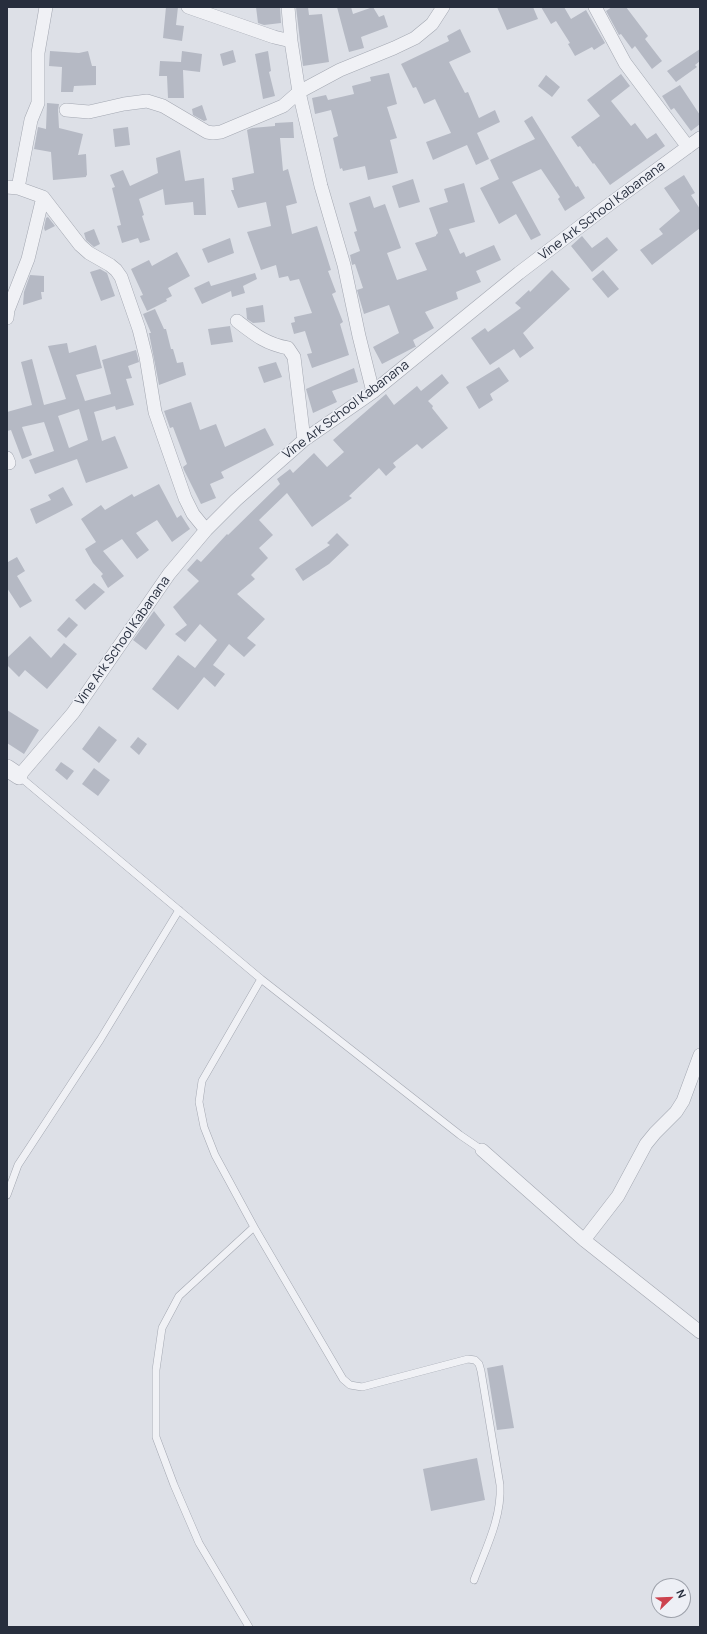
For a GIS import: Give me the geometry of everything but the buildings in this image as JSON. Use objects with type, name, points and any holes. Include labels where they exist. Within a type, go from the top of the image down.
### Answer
[{"type":"street","points":[[46,7],[38,53],[38,103],[31,120],[13,187],[43,197],[80,245],[116,270],[139,329],[146,357],[155,412],[185,498],[193,514],[206,530]]},
{"type":"street","points":[[188,7],[291,41]]},
{"type":"street","points":[[288,7],[291,41],[299,92],[321,186],[344,265],[373,392]]},
{"type":"street","points":[[66,110],[89,112],[124,104],[147,101],[163,106],[202,129],[213,133],[283,106],[299,92],[340,70],[415,38],[432,24],[443,7]]},
{"type":"street","points":[[595,7],[625,63],[688,147]]},
{"type":"street","name":"Vine Ark School Kabanana","points":[[13,772],[73,713],[168,574],[206,530],[236,500],[304,440],[373,392],[519,273],[700,138]]},
{"type":"street","points":[[7,318],[8,310],[28,259],[43,197]]},
{"type":"street","points":[[237,321],[260,339],[276,346],[288,348],[294,357],[304,440]]},
{"type":"street","points":[[584,1240],[618,1196],[646,1144],[676,1112],[683,1101],[700,1055]]},
{"type":"street","points":[[482,1150],[584,1240],[700,1332]]},
{"type":"lane","points":[[13,772],[262,979],[460,1135],[482,1150]]},
{"type":"lane","points":[[7,1196],[18,1166],[100,1040],[179,910]]},
{"type":"lane","points":[[262,979],[202,1081],[199,1102],[204,1127],[215,1155],[254,1227],[344,1379],[350,1385],[362,1387],[468,1360],[475,1360],[479,1364],[494,1447],[501,1499],[499,1512],[474,1580]]},
{"type":"lane","points":[[249,1627],[199,1543],[174,1485],[156,1437],[156,1370],[162,1328],[179,1296],[254,1227]]}]
